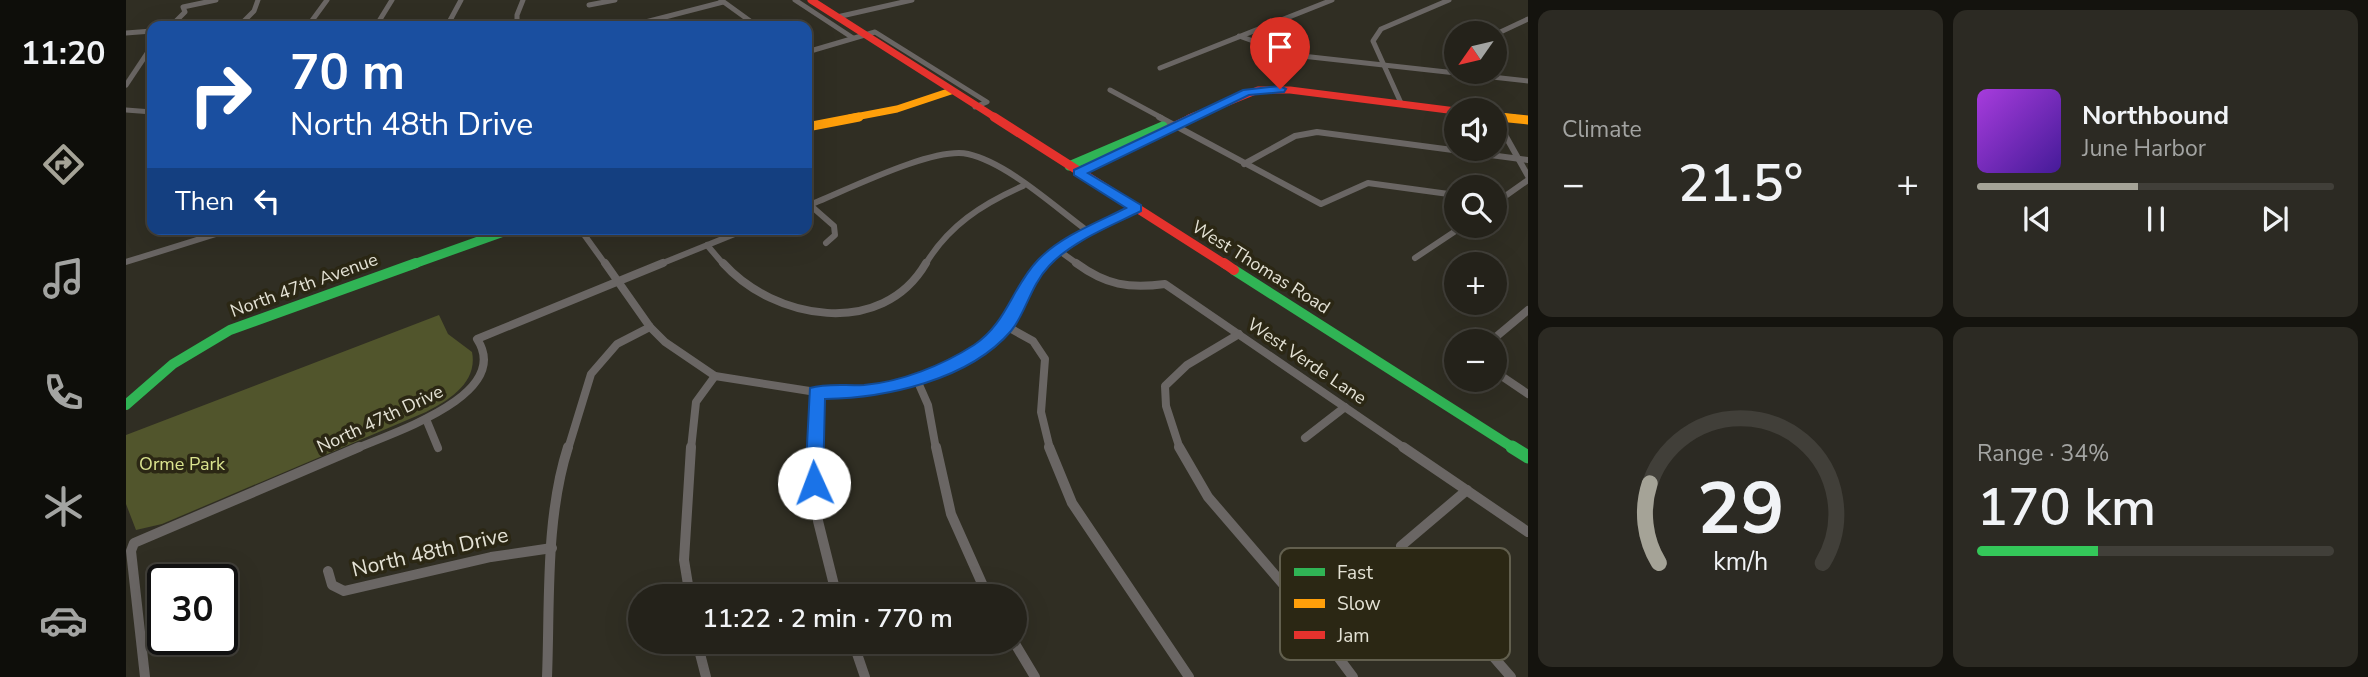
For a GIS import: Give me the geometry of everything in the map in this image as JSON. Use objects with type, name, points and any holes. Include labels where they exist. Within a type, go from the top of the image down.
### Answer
[{"type":"street","points":[[176,21],[185,12],[183,7],[216,0]]},
{"type":"street","points":[[244,21],[254,11],[258,0]]},
{"type":"street","points":[[312,21],[327,0]]},
{"type":"street","points":[[379,21],[392,0]]},
{"type":"street","points":[[450,21],[461,0]]},
{"type":"street","points":[[517,21],[519,3],[523,0]]},
{"type":"street","points":[[589,5],[615,0]]},
{"type":"street","name":"West Thomas Road","points":[[795,0],[951,91],[1528,457]]},
{"type":"street","name":"West Thomas Road","points":[[811,0],[859,36]]},
{"type":"street","points":[[837,17],[912,0]]},
{"type":"street","points":[[1160,68],[1332,0]]},
{"type":"street","points":[[1401,103],[1373,41],[1376,33],[1449,0]]},
{"type":"street","points":[[648,21],[722,1],[750,21]]},
{"type":"street","points":[[1507,29],[1528,19]]},
{"type":"street","points":[[1280,20],[1292,25]]},
{"type":"street","points":[[126,33],[147,31]]},
{"type":"street","name":"West Thomas Road","points":[[859,36],[875,33],[987,103],[975,107]]},
{"type":"street","points":[[812,50],[859,36]]},
{"type":"street","points":[[1239,36],[1284,54],[1444,72]]},
{"type":"street","points":[[126,85],[147,52]]},
{"type":"street","points":[[126,69],[135,68]]},
{"type":"street","points":[[1507,79],[1528,81]]},
{"type":"street","points":[[1074,169],[1147,141],[1173,125],[1247,92],[1268,86],[1444,109]]},
{"type":"street","points":[[1110,90],[1321,204],[1368,183],[1444,193]]},
{"type":"street","points":[[812,126],[897,109],[951,91]]},
{"type":"street","points":[[126,110],[147,112]]},
{"type":"street","points":[[126,116],[134,111]]},
{"type":"street","points":[[1507,117],[1528,120]]},
{"type":"street","points":[[1244,164],[1295,136],[1317,132],[1524,160]]},
{"type":"street","points":[[1507,134],[1524,160],[1528,178],[1507,194]]},
{"type":"street","points":[[812,203],[932,156],[952,152],[971,154],[989,162],[1089,232]]},
{"type":"street","points":[[706,245],[755,293],[785,308],[814,314],[854,311],[900,293],[921,272],[940,242],[967,218],[992,201],[1023,186]]},
{"type":"street","points":[[812,208],[834,226],[835,235],[826,243]]},
{"type":"street","points":[[584,235],[650,327],[665,342],[715,376],[816,393],[866,391],[917,380],[962,360],[1006,326],[1027,283],[1058,250],[1136,208]]},
{"type":"street","points":[[126,262],[213,235]]},
{"type":"street","name":"North 47th Avenue","points":[[126,405],[186,354],[242,325],[495,235]]},
{"type":"street","name":"North 47th Drive","points":[[145,677],[131,551],[134,543],[443,411],[472,390],[484,363],[484,351],[477,339],[732,235]]},
{"type":"street","points":[[1415,258],[1445,238]]},
{"type":"street","name":"West Verde Lane","points":[[1058,250],[1098,279],[1118,288],[1137,289],[1165,284],[1528,532]]},
{"type":"street","points":[[1507,329],[1526,315]]},
{"type":"street","points":[[1006,326],[1033,341],[1045,359],[1041,412],[1048,443],[1072,503],[1189,677]]},
{"type":"street","points":[[547,677],[552,548],[563,463],[591,374],[617,344],[650,327]]},
{"type":"street","points":[[1238,334],[1175,373],[1166,386],[1164,402],[1188,469],[1218,511],[1280,581]]},
{"type":"street","points":[[688,584],[684,560],[688,463],[696,402],[715,376]]},
{"type":"street","points":[[917,380],[930,402],[942,485],[982,584]]},
{"type":"street","points":[[1507,380],[1528,394]]},
{"type":"street","points":[[816,393],[813,440],[815,504],[832,584]]},
{"type":"street","points":[[1305,438],[1345,407]]},
{"type":"street","points":[[426,419],[438,449]]},
{"type":"street","points":[[1402,548],[1401,546],[1466,490]]},
{"type":"street","name":"North 48th Drive","points":[[328,571],[332,585],[344,591],[491,556],[552,548]]},
{"type":"street","points":[[700,654],[706,677]]},
{"type":"street","points":[[857,654],[865,677]]},
{"type":"street","points":[[1021,654],[1035,677]]},
{"type":"street","points":[[1341,660],[1353,677]]},
{"type":"street","points":[[1496,660],[1511,677]]},
{"type":"green space","name":"Orme Park","points":[[439,315],[448,334],[472,352],[471,372],[453,396],[426,412],[162,524],[136,530],[126,504],[126,435]]},
{"type":"traffic: fast","points":[[1069,166],[1163,126]]},
{"type":"traffic: fast","points":[[126,405],[173,364],[230,330],[495,235]]},
{"type":"traffic: fast","points":[[1234,270],[1528,457]]},
{"type":"traffic: slow","points":[[812,126],[897,109],[951,91]]},
{"type":"traffic: slow","points":[[1507,118],[1528,120]]},
{"type":"traffic: jam","points":[[811,0],[1234,270]]},
{"type":"traffic: jam","points":[[1079,172],[1147,141],[1173,125],[1258,90],[1290,90],[1444,109]]},
{"type":"route","points":[[814,483],[816,393],[866,391],[917,380],[951,366],[980,349],[1006,326],[1023,289],[1045,261],[1058,250],[1136,208],[1079,172],[1247,92],[1280,89]]}]
